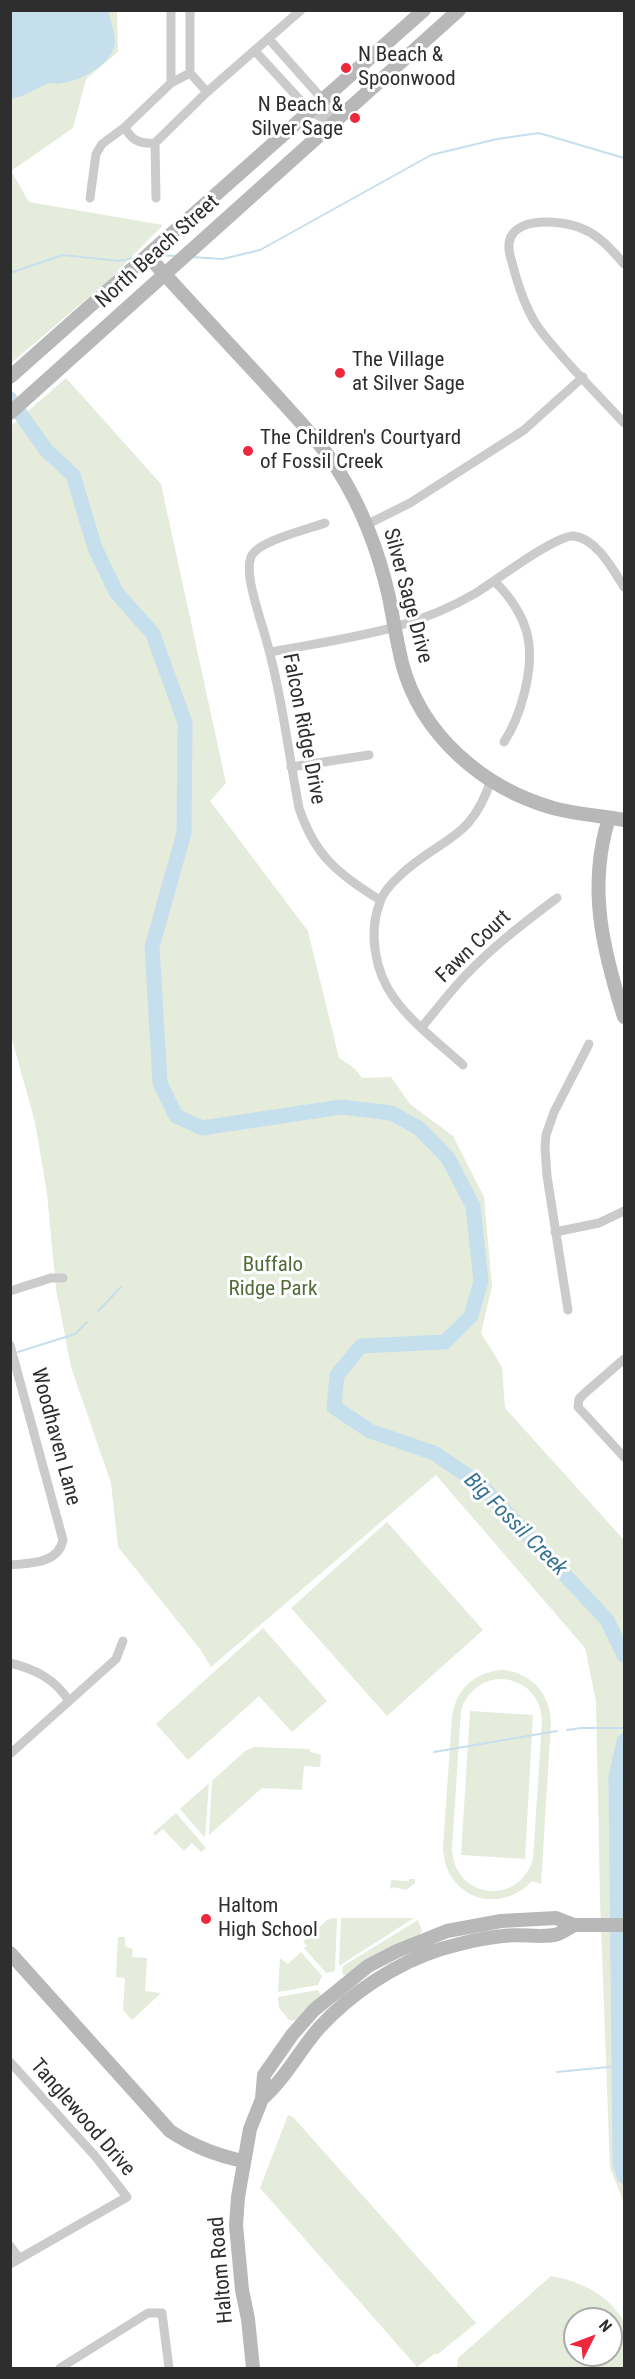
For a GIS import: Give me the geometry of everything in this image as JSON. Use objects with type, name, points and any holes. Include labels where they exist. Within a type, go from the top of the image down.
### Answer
[{"type":"main road","name":"North Beach Street","points":[[10,377],[424,10]]},
{"type":"main road","name":"North Beach Street","points":[[10,412],[459,10]]},
{"type":"main road","name":"Silver Sage Drive","points":[[148,256],[302,424],[338,470],[366,525],[388,595],[394,629],[414,699],[437,733],[462,760],[491,780],[527,799],[553,808],[624,820]]},
{"type":"main road","points":[[609,818],[601,850],[598,914],[624,1017]]},
{"type":"main road","name":"Haltom Road","points":[[253,2368],[236,2225],[243,2161],[250,2129],[262,2099],[264,2075],[292,2036],[314,2010],[368,1966],[435,1935],[471,1925],[556,1918],[574,1925],[624,1925]]},
{"type":"main road","name":"Haltom Road","points":[[262,2099],[278,2085],[288,2067],[319,2029],[356,1994],[405,1965],[444,1948],[471,1940],[505,1935],[557,1934],[574,1925]]},
{"type":"main road","points":[[435,1935],[444,1948]]},
{"type":"main road","points":[[10,1953],[170,2131],[194,2146],[216,2155],[243,2161]]},
{"type":"main road","points":[[292,2036],[305,2047]]},
{"type":"street","points":[[171,10],[171,83]]},
{"type":"street","points":[[190,10],[190,73],[207,92]]},
{"type":"street","points":[[124,127],[129,137],[144,143],[156,143],[207,92],[301,10]]},
{"type":"street","points":[[269,39],[324,101],[333,123]]},
{"type":"street","points":[[255,51],[311,112],[333,123]]},
{"type":"street","points":[[90,198],[96,154],[102,144],[124,127],[171,83],[190,73]]},
{"type":"street","points":[[156,143],[156,198]]},
{"type":"street","points":[[624,264],[604,243],[581,228],[554,223],[519,226],[512,232],[509,243],[510,255],[530,311],[538,326],[624,423]]},
{"type":"street","points":[[366,525],[410,503],[524,430],[583,377]]},
{"type":"street","name":"Falcon Ridge Drive","points":[[325,523],[267,543],[250,557],[249,570],[254,598],[271,652],[299,808],[315,845],[331,866],[348,880],[380,900]]},
{"type":"street","points":[[271,652],[394,629],[441,613],[495,582],[546,547],[569,536],[576,536],[597,550],[624,587]]},
{"type":"street","points":[[495,582],[511,601],[524,625],[529,652],[526,686],[512,730],[504,742]]},
{"type":"street","points":[[291,767],[369,755]]},
{"type":"street","points":[[463,1065],[395,1000],[381,974],[374,942],[375,920],[380,900],[405,871],[465,828],[484,803],[491,780]]},
{"type":"street","name":"Fawn Court","points":[[422,1027],[464,977],[489,952],[510,933],[557,898]]},
{"type":"street","points":[[568,1310],[547,1176],[546,1135],[554,1112],[590,1044]]},
{"type":"street","points":[[555,1232],[599,1223],[624,1211]]},
{"type":"street","points":[[10,1291],[51,1278],[63,1278]]},
{"type":"street","name":"Woodhaven Lane","points":[[10,1344],[63,1540],[62,1546],[49,1558],[10,1565]]},
{"type":"street","points":[[624,1359],[579,1399],[578,1407],[624,1457]]},
{"type":"street","points":[[10,1754],[116,1659],[123,1641]]},
{"type":"street","points":[[10,1663],[29,1668],[50,1679],[69,1701]]},
{"type":"street","name":"Tanglewood Drive","points":[[10,2062],[95,2156],[127,2197],[20,2258]]},
{"type":"street","points":[[10,2246],[20,2258],[10,2264]]},
{"type":"street","points":[[60,2368],[148,2313],[162,2313],[170,2368]]},
{"type":"green space","points":[[11,11],[117,11],[118,52],[86,79],[73,128],[11,171]]},
{"type":"green space","points":[[11,171],[29,202],[163,225],[109,280],[11,363]]},
{"type":"green space","name":"Buffalo Ridge Park","points":[[66,378],[161,484],[226,783],[210,801],[308,931],[339,1058],[354,1068],[362,1078],[391,1077],[410,1104],[453,1136],[484,1197],[492,1286],[481,1333],[502,1367],[505,1408],[624,1540],[624,2203],[610,2168],[600,1899],[596,1701],[585,1648],[436,1475],[211,1667],[200,1649],[118,1547],[111,1483],[71,1367],[56,1289],[47,1193],[35,1122],[11,1036],[10,427]]},
{"type":"green space","points":[[387,1522],[483,1630],[387,1716],[291,1608]]},
{"type":"green space","points":[[263,1628],[327,1701],[292,1732],[259,1696],[188,1760],[156,1724]]},
{"type":"green space","points":[[494,1671],[514,1672],[538,1687],[547,1703],[551,1723],[541,1884],[532,1881],[518,1892],[504,1898],[489,1899],[475,1896],[463,1889],[453,1878],[446,1864],[443,1847],[454,1707],[469,1683]],"holes":[[[506,1679],[523,1685],[529,1690],[539,1704],[541,1713],[533,1859],[525,1875],[514,1885],[501,1890],[487,1891],[463,1878],[455,1865],[452,1848],[461,1711],[466,1699],[474,1689],[484,1683]]]},
{"type":"green space","points":[[470,1711],[533,1715],[525,1859],[461,1855]]},
{"type":"green space","points":[[255,1747],[310,1749],[310,1752],[321,1755],[320,1767],[304,1766],[302,1790],[262,1788],[209,1835],[212,1781],[245,1751]]},
{"type":"green space","points":[[209,1783],[205,1838],[180,1809]]},
{"type":"green space","points":[[176,1813],[206,1848],[201,1852],[192,1843],[184,1851],[163,1829],[155,1836],[153,1833]]},
{"type":"green space","points":[[409,1879],[415,1879],[415,1883],[406,1890],[394,1887],[390,1889],[391,1880],[409,1881]]},
{"type":"green space","points":[[332,1918],[337,1918],[335,1971],[326,1973],[304,1948],[307,1946],[303,1942]]},
{"type":"green space","points":[[341,1918],[414,1918],[339,1966]]},
{"type":"green space","points":[[418,1920],[422,1931],[418,1936],[347,1977],[342,1973],[343,1966]]},
{"type":"green space","points":[[118,1937],[125,1937],[125,1946],[133,1949],[132,1957],[147,1958],[145,1991],[161,1993],[132,2020],[123,2010],[125,1978],[116,1977]]},
{"type":"green space","points":[[301,1952],[322,1976],[318,1985],[278,1992],[280,1958],[288,1964]]},
{"type":"green space","points":[[318,1990],[322,1997],[297,2021],[289,2020],[279,2008],[278,1997]]},
{"type":"green space","points":[[288,2115],[293,2117],[476,2323],[438,2354],[434,2354],[417,2367],[260,2188]]},
{"type":"green space","points":[[551,2276],[583,2286],[614,2307],[563,2307],[563,2367],[623,2367],[623,2320],[624,2322],[624,2368],[457,2368],[458,2358]]},
{"type":"water","points":[[11,10],[108,11],[115,40],[112,52],[99,67],[79,79],[58,84],[49,83],[11,99]]},
{"type":"waterway","points":[[191,257],[223,259],[260,250],[431,155],[497,139],[539,133],[624,158]]},
{"type":"waterway","points":[[10,273],[63,255],[119,261],[138,257]]},
{"type":"waterway","points":[[155,255],[176,256]]},
{"type":"waterway","name":"Big Fossil Creek","points":[[10,399],[46,450],[73,475],[95,548],[116,592],[153,634],[185,723],[184,833],[152,947],[160,1083],[176,1116],[202,1128],[341,1107],[391,1113],[419,1128],[448,1158],[473,1206],[481,1281],[471,1316],[445,1342],[361,1346],[337,1375],[334,1407],[370,1431],[434,1453],[480,1484],[607,1620],[624,1655]]},
{"type":"waterway","points":[[98,1311],[121,1287]]},
{"type":"waterway","points":[[18,1352],[75,1334],[87,1322]]},
{"type":"waterway","points":[[567,1730],[624,1728]]},
{"type":"waterway","points":[[434,1752],[557,1731]]},
{"type":"waterway","name":"Big Fossil Creek","points":[[624,1741],[616,1777],[620,2163],[624,2176]]},
{"type":"waterway","name":"Big Fossil Creek","points":[[617,1858],[624,1858]]},
{"type":"waterway","points":[[557,2072],[619,2066]]},
{"type":"place","name":"N Beach & Spoonwood","points":[[346,68]]},
{"type":"place","name":"N Beach & Silver Sage","points":[[355,118]]},
{"type":"place","name":"The Village at Silver Sage","points":[[340,373]]},
{"type":"place","name":"The Children's Courtyard of Fossil Creek","points":[[248,451]]},
{"type":"place","name":"Haltom High School","points":[[206,1919]]}]
